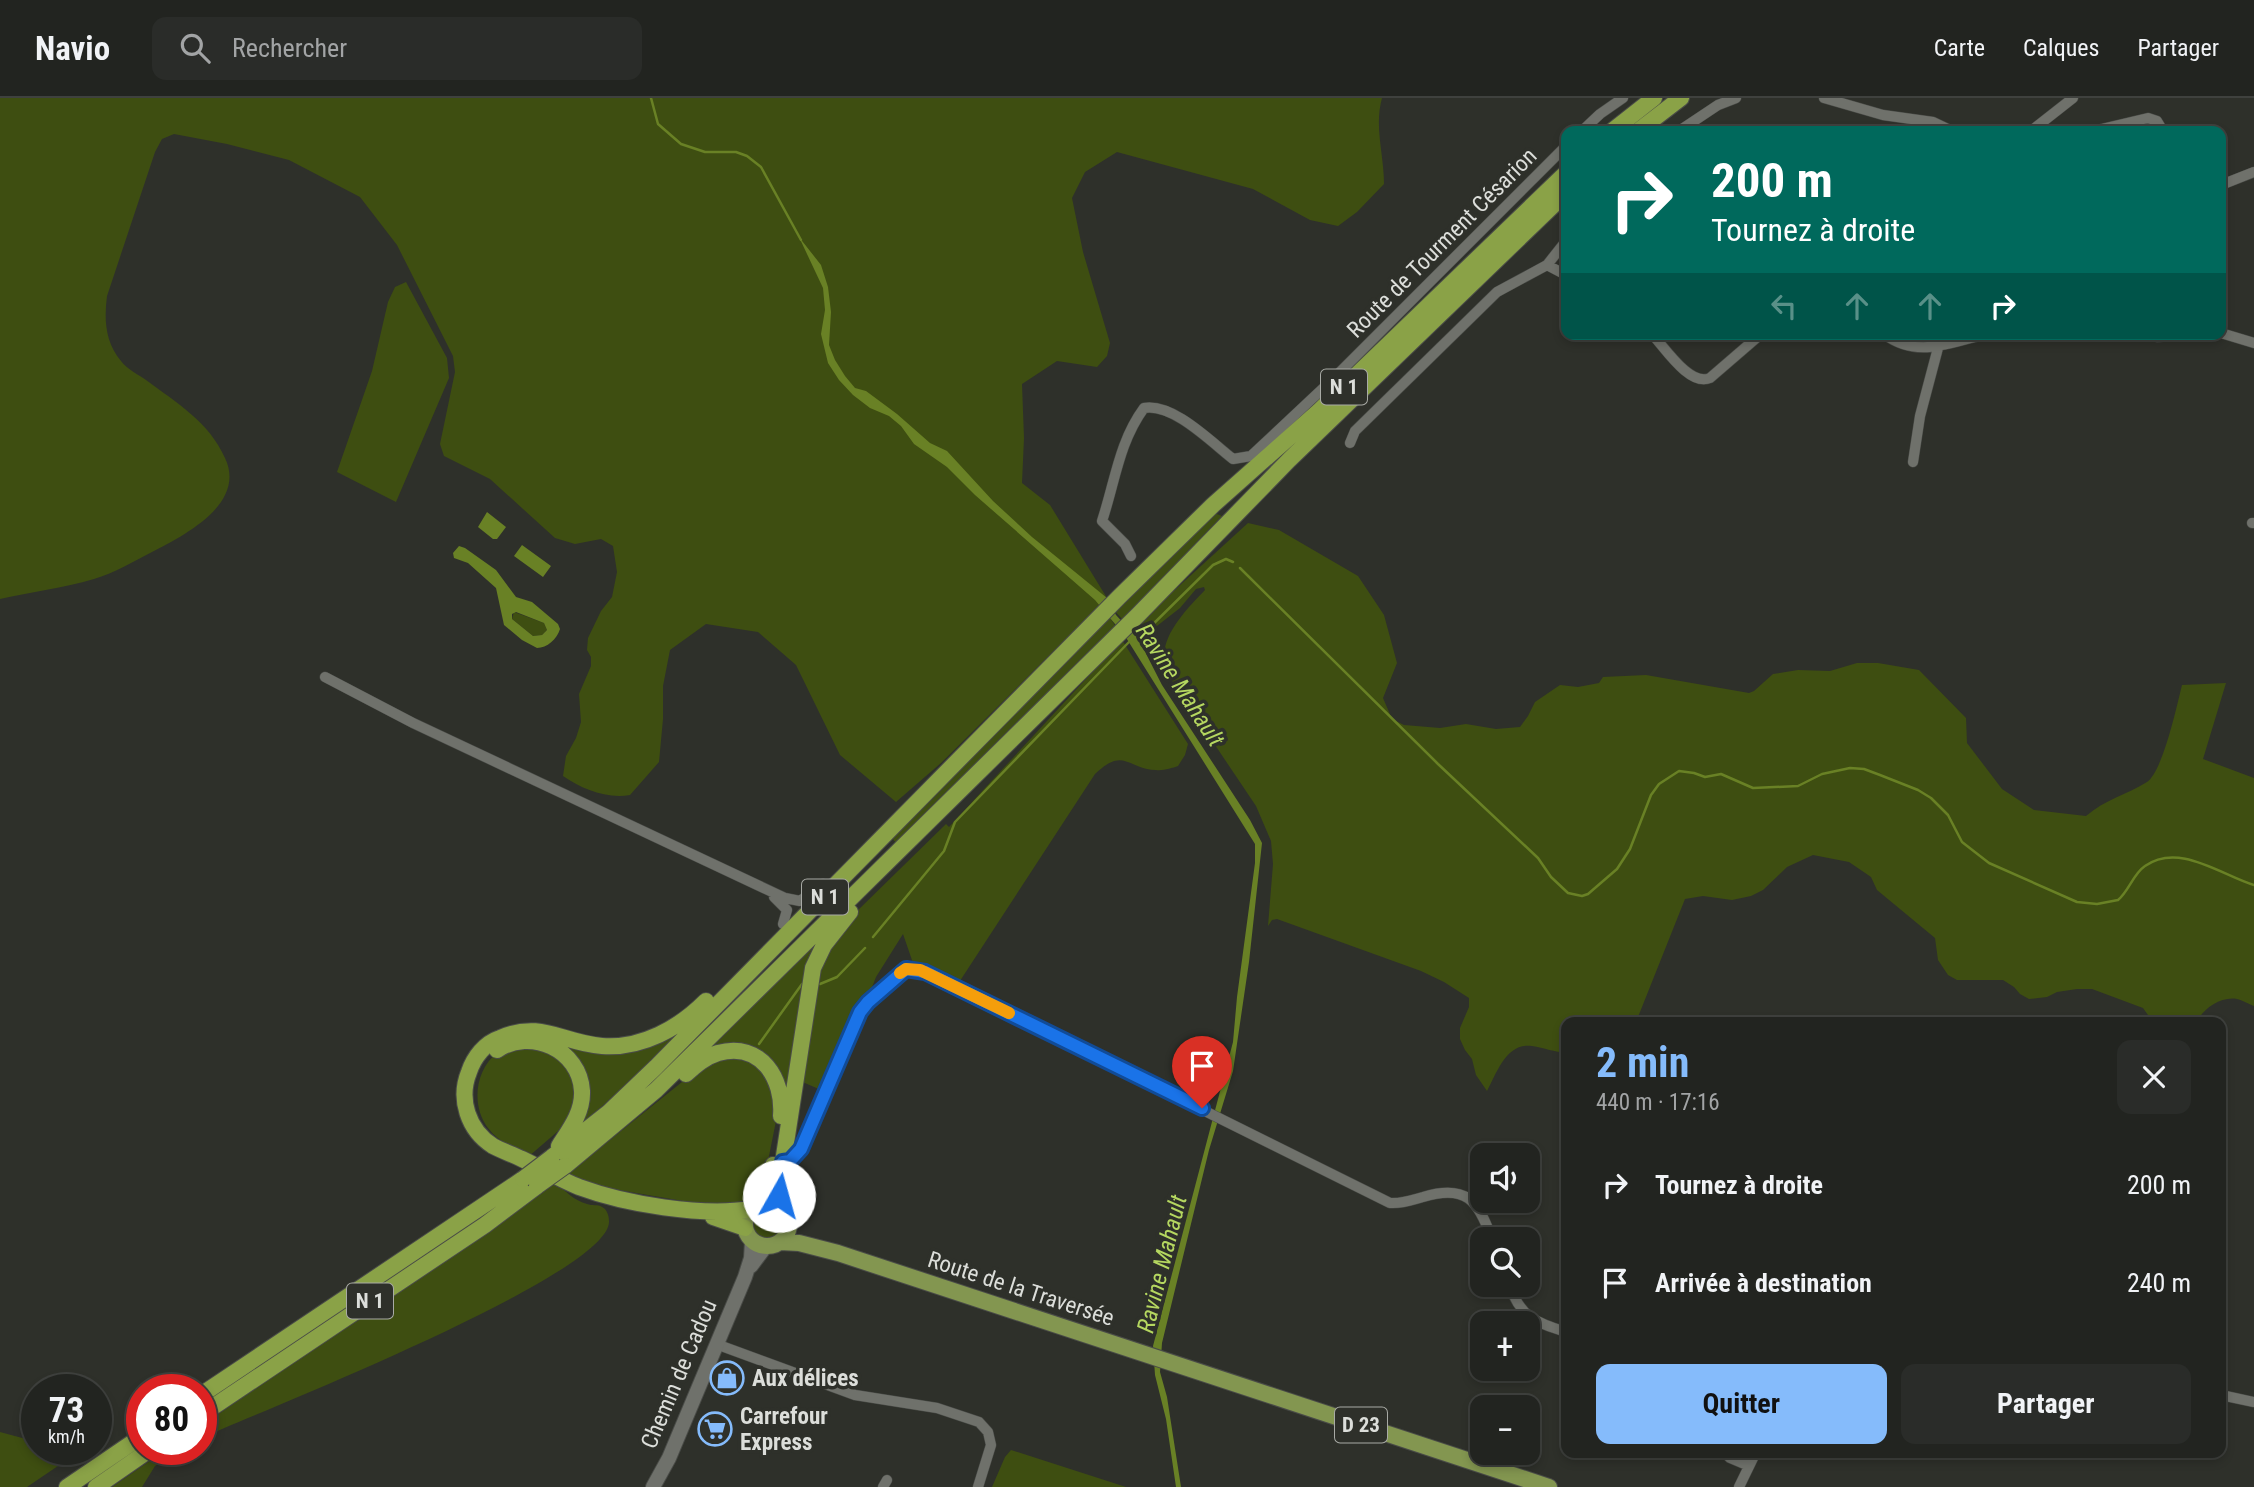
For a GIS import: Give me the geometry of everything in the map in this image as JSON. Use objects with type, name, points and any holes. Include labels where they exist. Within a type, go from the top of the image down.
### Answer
[{"type":"highway","points":[[1618,126],[1654,98]]},
{"type":"highway","points":[[1645,126],[1681,98]]},
{"type":"highway","name":"N 1","points":[[559,1161],[656,1067],[1119,597],[1213,505],[1319,411],[1561,178]]},
{"type":"highway","name":"N 1","points":[[217,1385],[530,1183],[624,1118],[896,855],[1138,615],[1289,460],[1561,199]]},
{"type":"highway","points":[[624,1118],[710,1056],[735,1051],[761,1060],[778,1082],[782,1101],[777,1145],[764,1196],[754,1207],[729,1212],[697,1212],[603,1195],[570,1183],[499,1149],[479,1135],[466,1109],[466,1080],[483,1049],[494,1040],[517,1030],[536,1030],[602,1046],[621,1046],[652,1038],[693,1014],[823,884],[971,748]]},
{"type":"highway","points":[[779,1206],[779,1188],[816,961],[829,938],[896,855]]},
{"type":"highway","points":[[519,1157],[491,1135],[482,1124],[477,1111],[475,1089],[479,1074],[493,1054],[522,1041],[544,1043],[556,1048],[568,1059],[580,1080],[582,1092],[579,1110],[559,1161]]},
{"type":"highway","name":"N 1","points":[[217,1404],[485,1225],[530,1183]]},
{"type":"highway","points":[[697,1212],[761,1239]]},
{"type":"highway","points":[[67,1487],[126,1447]]},
{"type":"highway","points":[[96,1487],[128,1465]]},
{"type":"main road","points":[[768,1202],[779,1206],[786,1214],[788,1222],[786,1235],[761,1239],[746,1218],[754,1207],[768,1202]]},
{"type":"main road","name":"Route de la Traversée","points":[[788,1222],[838,1253]]},
{"type":"main road","name":"Route de la Traversée","points":[[761,1239],[799,1243],[838,1253],[1549,1487]]},
{"type":"main road","name":"Chemin de Cadou","points":[[653,1487],[672,1451],[761,1239]]},
{"type":"street","points":[[1587,126],[1623,98]]},
{"type":"street","points":[[1686,126],[1718,105],[1736,98]]},
{"type":"street","points":[[1824,98],[1883,115],[1933,122],[1941,126]]},
{"type":"street","points":[[2037,126],[2073,98]]},
{"type":"street","points":[[2114,126],[2148,118],[2157,121],[2160,126]]},
{"type":"street","name":"Route de Tourment Césarion","points":[[1131,556],[1125,544],[1102,521],[1119,454],[1143,408],[1154,406],[1173,414],[1233,459],[1251,456],[1332,380],[1561,151]]},
{"type":"street","points":[[2226,183],[2254,172]]},
{"type":"street","points":[[1350,443],[1355,431],[1497,292],[1547,265],[1561,248]]},
{"type":"street","points":[[1547,265],[1561,272]]},
{"type":"street","points":[[2226,335],[2254,343]]},
{"type":"street","points":[[1657,340],[1690,377],[1700,380],[1710,378],[1754,340]]},
{"type":"street","points":[[1895,340],[1922,349],[1938,348],[1967,340]]},
{"type":"street","points":[[1913,462],[1920,416],[1938,348]]},
{"type":"street","points":[[325,677],[413,723],[757,885],[797,901],[804,899],[823,884]]},
{"type":"street","points":[[757,885],[785,907],[787,914],[783,924]]},
{"type":"street","points":[[783,1162],[790,1161],[801,1149],[863,1006],[901,972],[910,969],[925,972],[1390,1203],[1402,1203],[1438,1192],[1463,1194],[1480,1210],[1487,1227]]},
{"type":"street","points":[[1514,1297],[1526,1314],[1540,1323],[1561,1330]]},
{"type":"street","points":[[716,1343],[846,1392],[937,1408],[979,1422],[988,1432],[990,1445],[978,1487]]},
{"type":"street","points":[[2226,1396],[2254,1402]]},
{"type":"street","points":[[1730,1458],[1748,1466]]},
{"type":"street","points":[[1739,1487],[1753,1458]]},
{"type":"shaded area","points":[[0,98],[1382,98],[1379,130],[1384,184],[1357,212],[1338,226],[1310,220],[1253,189],[1117,152],[1085,172],[1072,198],[1083,252],[1110,343],[1107,356],[1097,367],[1057,361],[1022,384],[1022,483],[1050,505],[1107,598],[941,763],[896,802],[840,755],[796,665],[758,632],[706,624],[670,650],[663,686],[659,762],[630,795],[612,796],[586,789],[563,776],[566,756],[581,722],[579,694],[591,666],[591,657],[587,650],[588,638],[601,611],[612,597],[617,572],[613,546],[601,539],[575,544],[555,538],[490,479],[444,456],[440,444],[455,372],[453,356],[397,245],[360,197],[289,160],[174,134],[162,139],[155,152],[107,296],[107,330],[121,361],[191,414],[218,445],[229,475],[227,490],[220,504],[180,537],[109,574],[71,585],[0,599]]},
{"type":"shaded area","points":[[799,237],[821,265],[828,287],[831,312],[829,345],[845,376],[855,388],[866,391],[930,443],[947,451],[993,501],[1032,537],[1107,598],[1116,615],[1139,640],[1162,685],[1250,820],[1262,843],[1249,962],[1233,1071],[1209,1150],[1162,1343],[1160,1372],[1167,1397],[1181,1487],[1176,1487],[1166,1419],[1155,1375],[1153,1346],[1233,1042],[1255,844],[1125,636],[1095,600],[975,495],[947,467],[914,444],[901,426],[889,416],[870,408],[839,380],[828,363],[821,334],[825,310],[823,288]]},
{"type":"shaded area","points":[[406,282],[447,358],[449,378],[396,502],[337,472],[372,371],[388,302],[395,287]]},
{"type":"shaded area","points":[[487,512],[506,527],[497,539],[493,539],[478,527]]},
{"type":"shaded area","points":[[1214,513],[1222,516],[1123,620],[1113,609]]},
{"type":"shaded area","points":[[1248,523],[1279,530],[1358,576],[1384,615],[1397,663],[1383,698],[1392,719],[1404,725],[1440,728],[1466,724],[1496,729],[1520,727],[1535,702],[1560,685],[1578,687],[1599,683],[1603,677],[1646,675],[1749,693],[1773,674],[1798,670],[1830,671],[1857,663],[1878,663],[1919,670],[1966,718],[1967,743],[2002,789],[2034,810],[2086,816],[2101,805],[2147,782],[2153,775],[2169,737],[2182,685],[2226,683],[2203,759],[2254,778],[2254,1006],[2237,999],[2225,999],[2208,1008],[2200,1017],[2149,1017],[2143,1008],[2092,989],[2057,992],[2047,997],[2029,999],[2003,980],[1957,980],[1948,975],[1938,960],[1935,938],[1877,890],[1871,877],[1849,862],[1813,855],[1787,867],[1763,890],[1751,896],[1732,900],[1703,896],[1685,899],[1638,1017],[1561,1017],[1561,1052],[1532,1046],[1516,1049],[1509,1053],[1499,1067],[1487,1091],[1476,1075],[1472,1059],[1460,1039],[1460,1028],[1469,1007],[1469,998],[1421,971],[1277,919],[1272,920],[1268,926],[1273,864],[1271,841],[1256,806],[1166,668],[1165,646],[1169,636],[1182,615],[1205,590],[1204,587],[1196,589],[1180,608],[1139,640],[1131,630]]},
{"type":"shaded area","points":[[522,545],[551,566],[543,577],[514,556]]},
{"type":"shaded area","points":[[459,546],[465,548],[496,570],[516,597],[532,602],[558,624],[559,633],[548,645],[537,648],[522,640],[504,625],[496,588],[468,563],[454,558],[453,553]],"holes":[[[516,612],[544,623],[547,630],[542,635],[533,636],[512,619],[512,614]]]},
{"type":"shaded area","points":[[514,612],[544,623],[547,630],[542,635],[533,636],[512,619]]},
{"type":"shaded area","points":[[1108,615],[1116,627],[897,844],[891,837]]},
{"type":"shaded area","points":[[1122,640],[1188,744],[1178,766],[1164,770],[1146,769],[1120,760],[1113,761],[1095,774],[956,987],[920,970],[913,963],[903,934],[876,977],[821,1090],[798,1080],[817,968],[853,915],[946,824],[949,827]]},
{"type":"shaded area","points":[[817,946],[786,1089],[781,1073],[711,1046]]},
{"type":"shaded area","points":[[692,1020],[625,1087],[579,1126],[586,1105],[557,1042],[602,1049]]},
{"type":"shaded area","points":[[528,1043],[569,1064],[577,1098],[564,1126],[528,1157],[506,1144],[488,1128],[479,1109],[478,1089],[484,1069],[497,1053]]},
{"type":"shaded area","points":[[739,1055],[768,1072],[776,1121],[764,1181],[751,1199],[739,1207],[724,1208],[601,1187],[566,1175],[707,1062]]},
{"type":"shaded area","points":[[556,1183],[578,1201],[604,1208],[607,1213],[609,1221],[595,1245],[554,1274],[496,1306],[427,1340],[217,1431],[217,1415]]},
{"type":"shaded area","points":[[766,1206],[778,1212],[784,1224],[778,1236],[766,1242],[754,1236],[748,1224],[754,1212]]},
{"type":"shaded area","points":[[0,1432],[21,1438],[21,1465],[59,1465],[27,1487],[0,1487]]},
{"type":"shaded area","points":[[1011,1450],[1126,1487],[992,1487],[1005,1457]]},
{"type":"shaded area","points":[[144,1465],[156,1465],[142,1487],[112,1487]]},
{"type":"waterway","name":"Ravine Mahault","points":[[651,98],[658,124],[681,144],[705,152],[736,152],[747,156],[761,167],[801,240]]},
{"type":"waterway","points":[[1137,640],[1213,565],[1226,559],[1233,562]]},
{"type":"waterway","points":[[1240,568],[1438,764],[1538,858],[1551,877],[1568,893],[1582,896],[1588,894],[1617,869],[1630,849],[1651,795],[1659,784],[1679,771],[1705,777],[1721,774],[1753,788],[1798,786],[1822,774],[1850,768],[1864,769],[1918,790],[1931,798],[1948,815],[1962,842],[1989,863],[2077,902],[2097,904],[2118,900],[2145,866],[2172,857],[2200,863],[2254,885]]},
{"type":"waterway","points":[[873,937],[944,851],[955,822],[1129,642]]},
{"type":"waterway","points":[[820,984],[837,977],[865,948]]},
{"type":"waterway","points":[[759,1044],[802,984]]},
{"type":"slow traffic","points":[[900,973],[906,969],[920,970],[1009,1013]]},
{"type":"place","name":"Aux délices","points":[[727,1378]]},
{"type":"place","name":"Carrefour Express","points":[[715,1429]]},
{"type":"route","points":[[779,1196],[783,1162],[790,1161],[801,1149],[863,1006],[906,969],[925,972],[1202,1108]]}]
